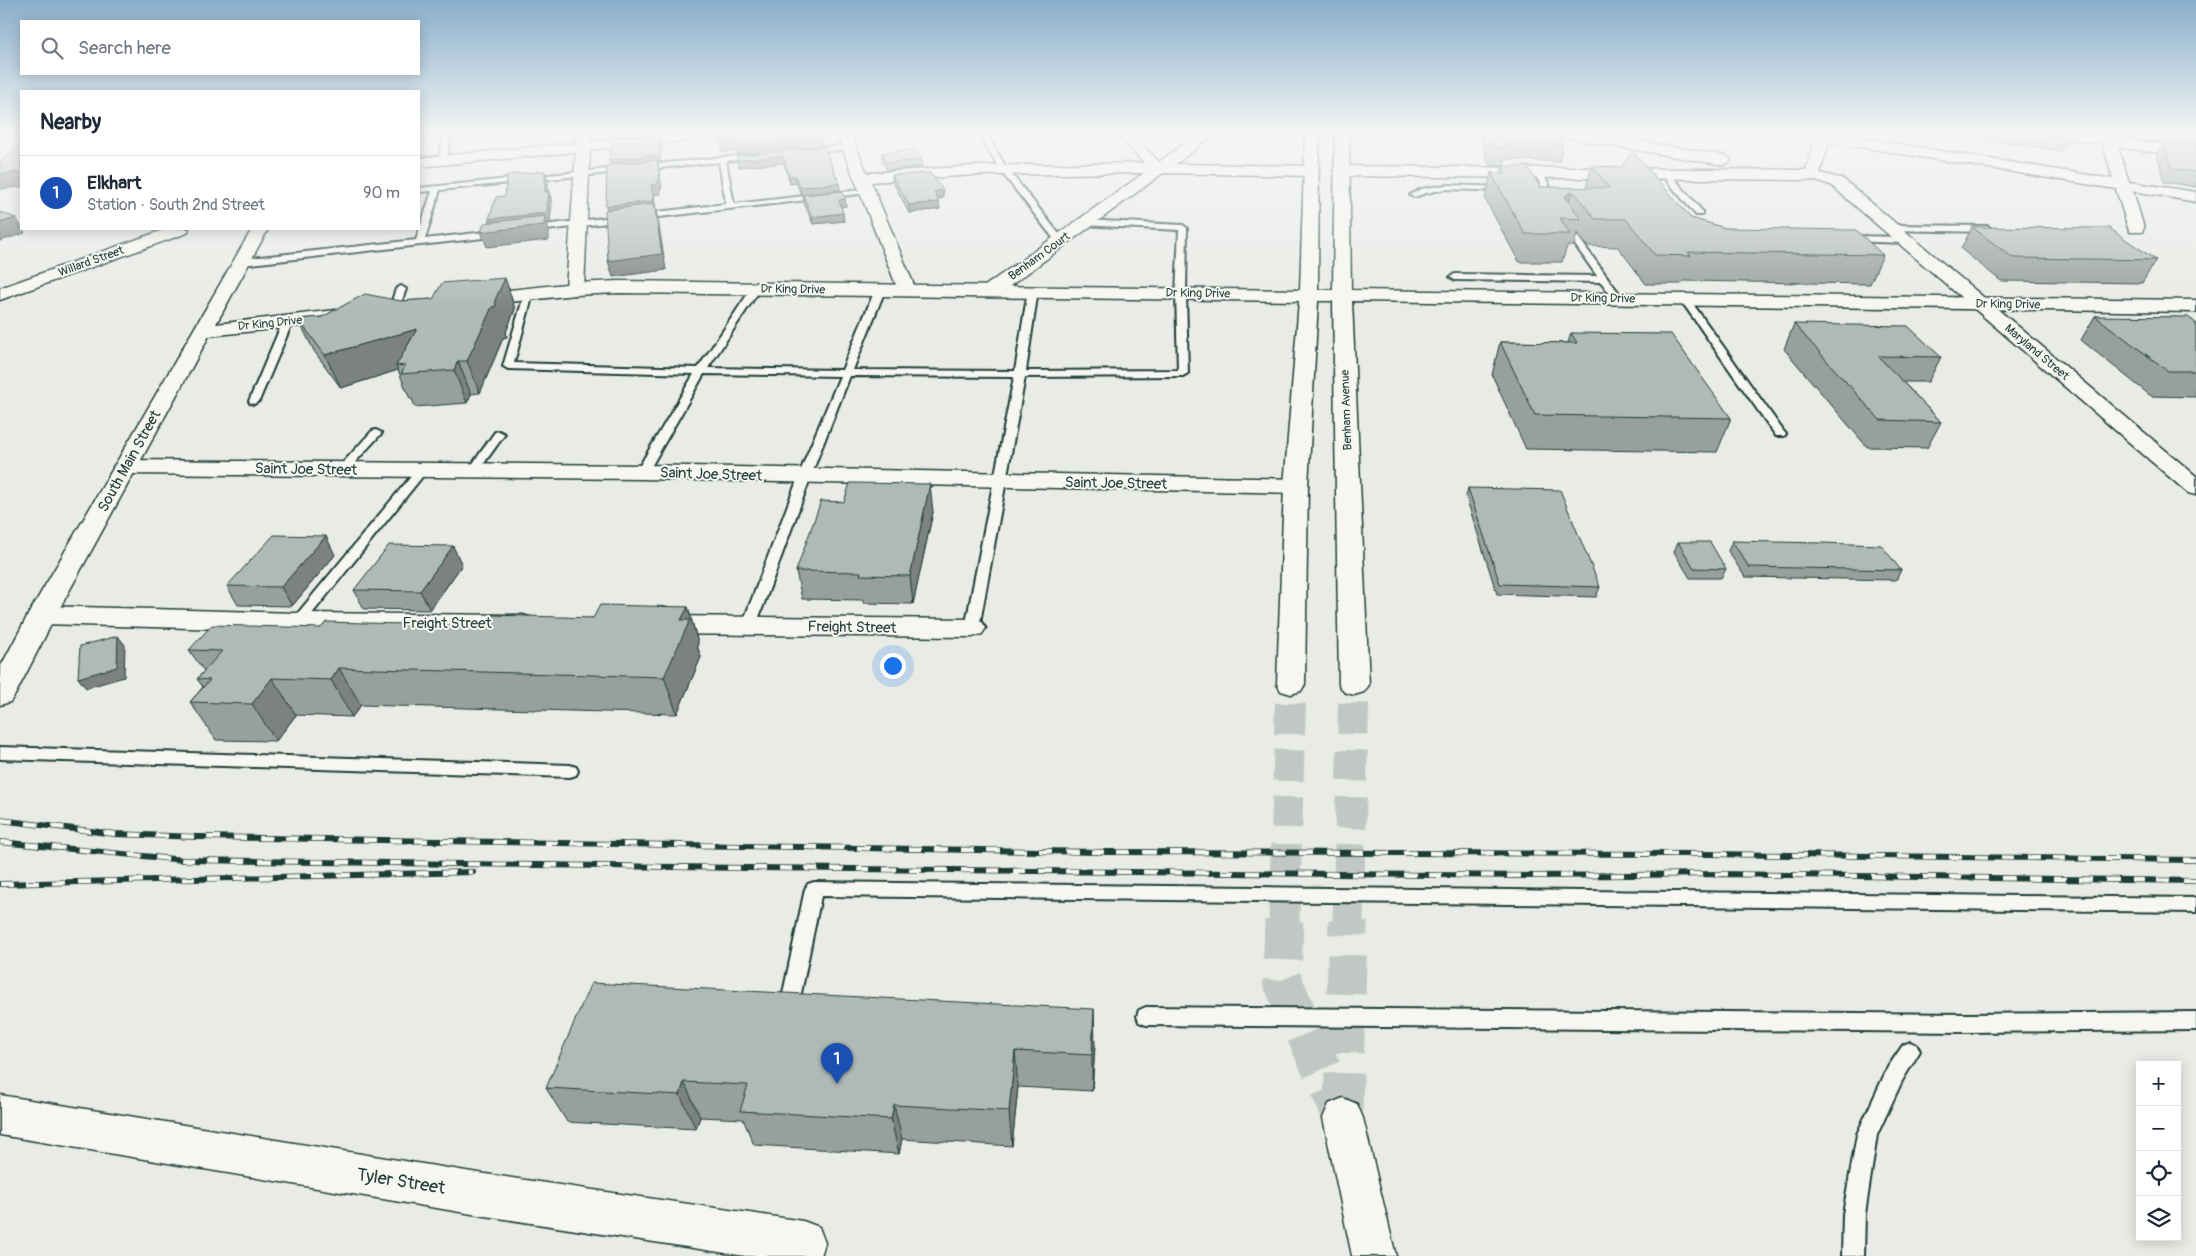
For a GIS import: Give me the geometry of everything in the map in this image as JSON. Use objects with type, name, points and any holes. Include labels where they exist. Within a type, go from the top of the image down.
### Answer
[{"type":"street","points":[[575,289],[581,193]]},
{"type":"street","points":[[868,193],[907,290]]},
{"type":"street","name":"Benham Court","points":[[992,290],[1126,193]]},
{"type":"street","points":[[1291,684],[1296,486],[1310,294],[1310,193]]},
{"type":"street","name":"Benham Avenue","points":[[1341,193],[1342,295],[1354,685]]},
{"type":"street","name":"Maryland Street","points":[[1849,193],[2196,488]]},
{"type":"street","points":[[2125,193],[2136,228]]},
{"type":"street","points":[[2169,193],[2196,197]]},
{"type":"street","name":"Willard Street","points":[[0,294],[178,230]]},
{"type":"street","name":"South Main Street","points":[[0,695],[42,615],[259,230]]},
{"type":"street","name":"Dr King Drive","points":[[452,303],[575,289],[619,287],[1033,290],[2196,306]]},
{"type":"street","points":[[375,311],[413,307]]},
{"type":"street","name":"Dr King Drive","points":[[202,331],[356,314]]},
{"type":"street","name":"Saint Joe Street","points":[[125,467],[642,472],[805,477],[1296,486]]},
{"type":"street","name":"Freight Street","points":[[42,615],[298,622],[543,624]]},
{"type":"street","name":"Freight Street","points":[[632,624],[972,628]]},
{"type":"street","name":"Tyler Street","points":[[0,1115],[463,1191],[801,1250]]},
{"type":"street","points":[[1343,1118],[1374,1256]]},
{"type":"lane","points":[[420,242],[436,193]]},
{"type":"lane","points":[[728,193],[731,207]]},
{"type":"lane","points":[[517,231],[731,207],[815,193]]},
{"type":"lane","points":[[1022,193],[1060,240]]},
{"type":"lane","points":[[1414,195],[1418,193]]},
{"type":"lane","points":[[1681,193],[1699,214]]},
{"type":"lane","points":[[528,294],[508,366],[700,372],[1020,375],[1184,373],[1181,293],[1183,228],[1084,223]]},
{"type":"lane","points":[[1564,224],[1618,298]]},
{"type":"lane","points":[[1850,239],[1898,234],[2002,229]]},
{"type":"lane","points":[[240,262],[507,232]]},
{"type":"lane","points":[[1455,276],[1604,279]]},
{"type":"lane","points":[[642,472],[700,372],[756,288]]},
{"type":"lane","points":[[394,309],[401,289]]},
{"type":"lane","points":[[749,625],[805,477],[880,290]]},
{"type":"lane","points":[[972,628],[1001,481],[1033,290]]},
{"type":"lane","points":[[1685,299],[1780,434]]},
{"type":"lane","points":[[254,401],[288,321]]},
{"type":"lane","points":[[343,470],[376,432]]},
{"type":"lane","points":[[473,471],[499,434]]},
{"type":"lane","points":[[298,622],[422,470]]},
{"type":"lane","points":[[0,753],[570,771]]},
{"type":"lane","points":[[790,1003],[814,889],[2196,905]]},
{"type":"lane","points":[[1146,1016],[1967,1023],[2196,1021]]},
{"type":"lane","points":[[1853,1256],[1854,1214],[1867,1134],[1895,1074],[1910,1051]]},
{"type":"building","points":[[505,193],[549,193],[547,213],[489,219],[496,197],[505,196]]},
{"type":"building","points":[[606,193],[652,193],[654,201],[606,206]]},
{"type":"building","points":[[843,193],[845,199],[839,200],[843,213],[812,217],[803,195]]},
{"type":"building","points":[[902,193],[934,193],[939,202],[909,205]]},
{"type":"building","points":[[1502,193],[1571,193],[1566,195],[1566,198],[1581,219],[1560,218],[1570,234],[1525,234]]},
{"type":"building","points":[[1573,193],[1669,193],[1691,218],[1725,228],[1856,230],[1883,255],[1688,252],[1691,256],[1655,255],[1626,219],[1595,219]]},
{"type":"building","points":[[654,204],[662,254],[608,261],[605,210]]},
{"type":"building","points":[[0,212],[16,218],[0,223]]},
{"type":"building","points":[[545,216],[544,225],[481,232],[484,223]]},
{"type":"building","points":[[1972,227],[2109,228],[2156,260],[2013,258]]},
{"type":"building","points":[[505,278],[495,300],[496,306],[492,307],[467,361],[458,361],[454,370],[401,374],[406,365],[396,366],[417,329],[325,355],[298,319],[322,317],[365,294],[401,301],[433,299],[442,283]]},
{"type":"building","points":[[2095,316],[2188,317],[2196,323],[2196,371],[2168,371]]},
{"type":"building","points":[[1794,324],[1908,326],[1941,357],[1878,356],[1941,422],[1880,420]]},
{"type":"building","points":[[1571,333],[1671,334],[1731,418],[1535,415],[1500,342],[1577,343]]},
{"type":"building","points":[[850,483],[930,484],[910,576],[860,575],[861,572],[796,571],[821,501],[844,502]]},
{"type":"building","points":[[1468,488],[1560,490],[1600,587],[1500,584]]},
{"type":"building","points":[[274,535],[326,536],[281,587],[227,586]]},
{"type":"building","points":[[1732,541],[1881,545],[1901,570],[1749,567]]},
{"type":"building","points":[[1678,542],[1710,542],[1726,569],[1694,568]]},
{"type":"building","points":[[389,545],[453,546],[420,591],[354,590]]},
{"type":"building","points":[[600,605],[688,607],[681,620],[690,620],[664,677],[339,668],[331,680],[272,678],[252,704],[190,702],[210,680],[197,679],[222,651],[189,650],[212,625],[321,628],[326,622],[485,626],[492,615],[593,618]]},
{"type":"building","points":[[118,636],[117,667],[78,678],[80,646]]},
{"type":"building","points":[[591,983],[1094,1009],[1092,1055],[1015,1051],[1009,1111],[894,1105],[891,1119],[740,1111],[748,1085],[684,1082],[680,1095],[546,1088]]},
{"type":"tunnel","points":[[1284,922],[1291,684]]},
{"type":"tunnel","points":[[1348,922],[1354,685]]},
{"type":"tunnel","points":[[1284,921],[1282,980],[1343,1118]]},
{"type":"tunnel","points":[[1343,1112],[1348,921]]},
{"type":"railway","points":[[0,820],[115,834],[199,837],[1100,852],[1706,854],[2196,860]]},
{"type":"railway","points":[[0,842],[184,860],[746,868],[1536,876],[1720,874],[2196,881]]},
{"type":"railway","points":[[0,884],[473,872]]},
{"type":"place","name":"Elkhart","points":[[837,1084]]}]
